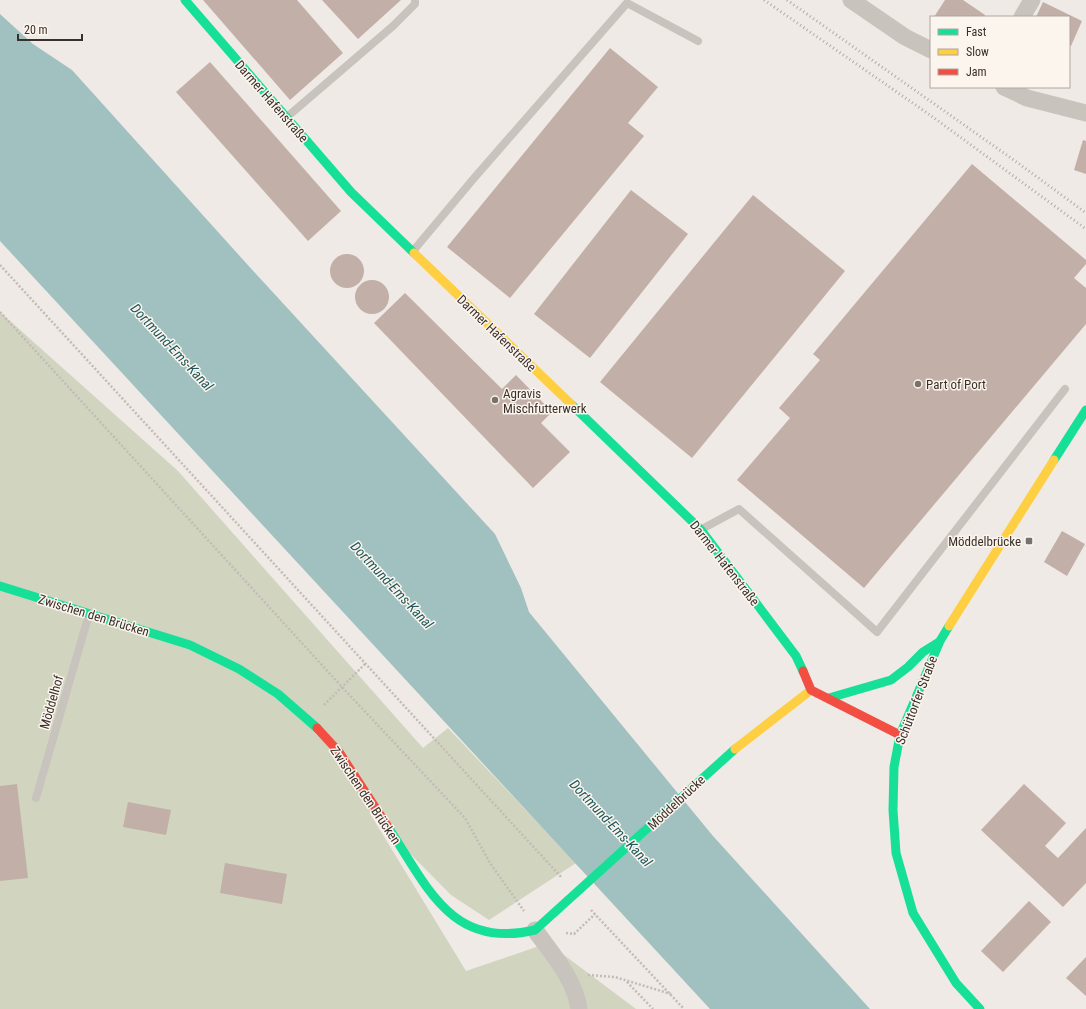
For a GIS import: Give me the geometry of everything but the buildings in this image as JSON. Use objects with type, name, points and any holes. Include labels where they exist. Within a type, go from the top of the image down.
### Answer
[{"type":"street","name":"Darmer Hafenstraße","points":[[184,0],[351,192],[701,530],[796,656],[811,690]]},
{"type":"street","points":[[851,0],[905,37],[930,50]]},
{"type":"street","points":[[1023,16],[1032,0]]},
{"type":"street","points":[[1006,88],[1027,98],[1086,114]]},
{"type":"street","name":"Schüttorfer Straße","points":[[980,1009],[956,983],[913,913],[896,852],[893,810],[894,767],[900,735],[940,641],[1086,410]]},
{"type":"street","name":"Zwischen den Brücken","points":[[0,586],[190,645],[246,673],[278,694],[309,720],[338,752],[438,902],[460,922],[481,931],[517,935],[534,930],[557,911]]},
{"type":"street","points":[[829,698],[891,680],[908,667],[923,652],[940,641]]},
{"type":"street","points":[[811,690],[900,735]]},
{"type":"street","name":"Möddelbrücke","points":[[557,911],[724,758],[772,718],[811,690]]},
{"type":"street","points":[[534,930],[567,977],[578,1001],[578,1009]]},
{"type":"lane","points":[[286,117],[393,26],[415,4],[415,0]]},
{"type":"lane","points":[[412,252],[475,177],[627,3],[698,41]]},
{"type":"lane","points":[[701,530],[739,509],[877,632],[1065,389]]},
{"type":"lane","name":"Möddelhof","points":[[36,798],[89,614]]},
{"type":"path","points":[[0,265],[563,879]]},
{"type":"path","points":[[0,312],[342,687],[465,818],[490,863],[528,917],[534,930]]},
{"type":"path","points":[[309,720],[365,664]]},
{"type":"path","points":[[590,908],[684,1009]]},
{"type":"path","points":[[574,934],[595,914]]},
{"type":"path","points":[[567,977],[595,974],[627,981],[671,994]]},
{"type":"path","points":[[627,981],[653,1009]]},
{"type":"green space","points":[[0,312],[178,471],[423,748],[448,728],[576,863],[489,920],[451,895],[369,812],[466,971],[548,943],[636,1009],[0,1009]]},
{"type":"water","name":"Dortmund-Ems-Kanal","points":[[0,14],[33,44],[72,70],[246,263],[495,534],[521,588],[529,612],[713,836],[870,1009],[710,1009],[0,241]]},
{"type":"railway","points":[[764,0],[930,115],[1086,229]]},
{"type":"railway","points":[[787,0],[1018,163],[1086,213]]},
{"type":"traffic: fast","points":[[185,0],[351,192],[414,253]]},
{"type":"traffic: fast","points":[[572,405],[701,530],[796,656],[803,671]]},
{"type":"traffic: fast","points":[[1054,460],[1086,410]]},
{"type":"traffic: fast","points":[[0,586],[190,645],[239,669],[278,694],[317,728]]},
{"type":"traffic: fast","points":[[949,626],[940,641],[900,735],[894,767],[893,810],[896,853],[913,913],[956,983],[980,1009]]},
{"type":"traffic: fast","points":[[829,698],[891,680],[908,667],[923,652],[939,642]]},
{"type":"traffic: fast","points":[[388,827],[430,891],[445,908],[462,922],[482,931],[506,934],[535,930],[735,749]]},
{"type":"traffic: slow","points":[[414,253],[572,405]]},
{"type":"traffic: slow","points":[[949,626],[1054,460]]},
{"type":"traffic: slow","points":[[735,749],[811,690]]},
{"type":"traffic: jam","points":[[803,671],[811,690],[900,735]]},
{"type":"traffic: jam","points":[[317,728],[339,752],[388,827]]},
{"type":"place","name":"Part of Port","points":[[918,384]]},
{"type":"place","name":"Agravis Mischfutterwerk","points":[[495,400]]},
{"type":"place","name":"Möddelbrücke","points":[[1029,541]]}]
